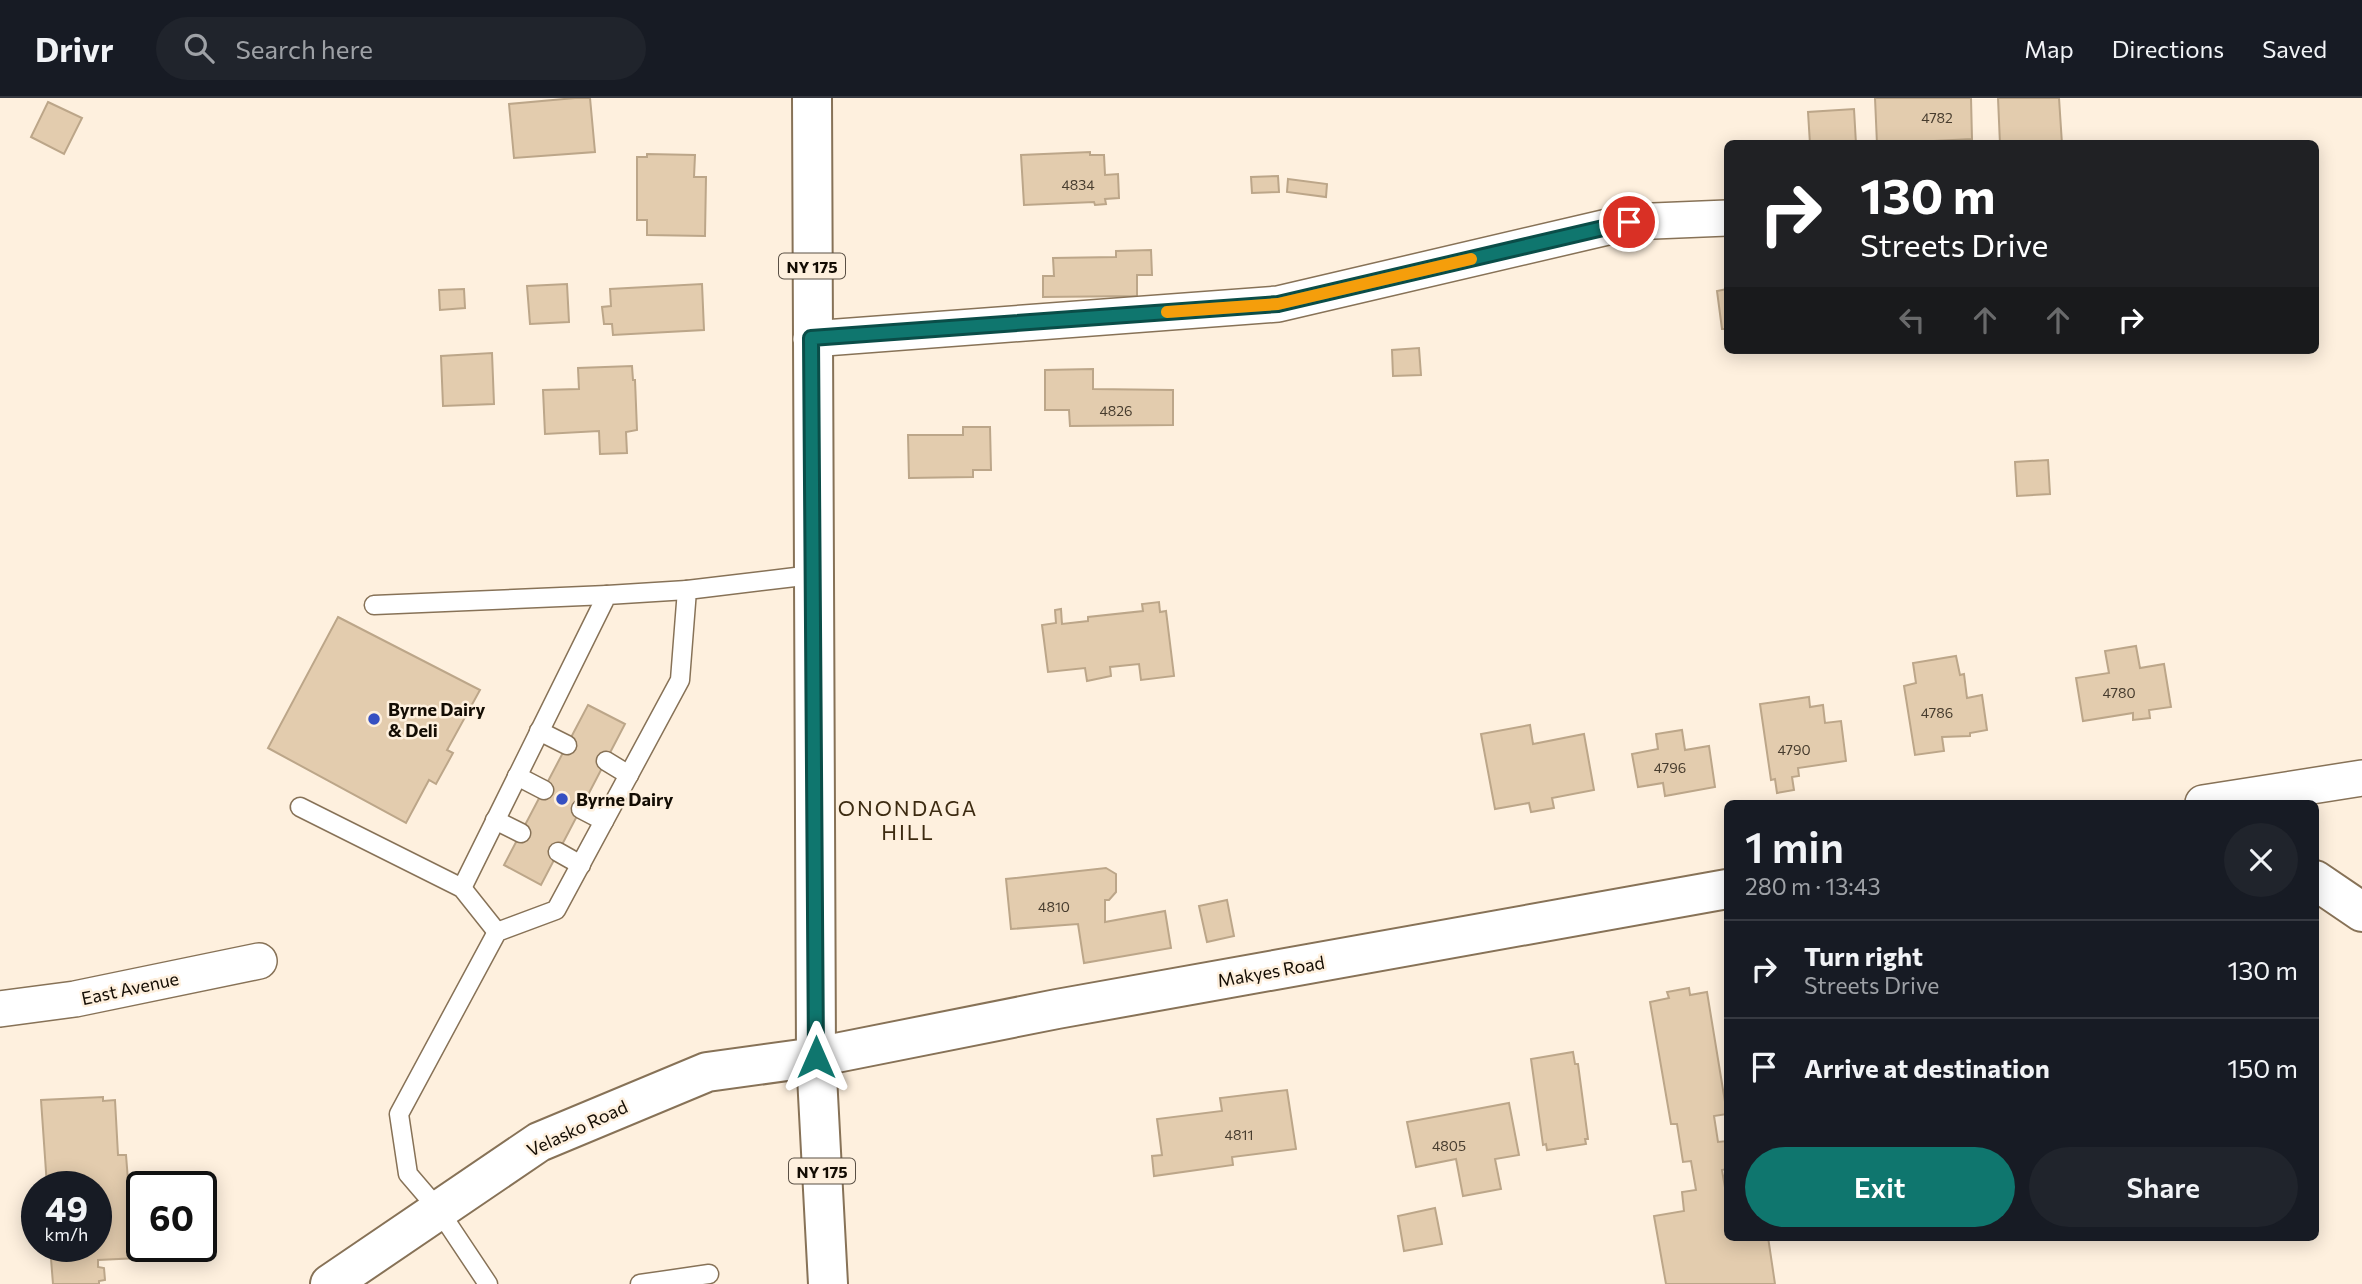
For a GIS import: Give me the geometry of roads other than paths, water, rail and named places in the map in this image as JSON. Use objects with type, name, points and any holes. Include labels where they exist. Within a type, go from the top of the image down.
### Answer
[{"type":"street","name":"NY 175","points":[[812,98],[816,1057],[828,1284]]},
{"type":"street","points":[[811,338],[1278,304],[1629,222],[1724,218]]},
{"type":"street","points":[[2222,800],[2362,778]]},
{"type":"street","points":[[2319,883],[2362,912]]},
{"type":"street","name":"Makyes Road","points":[[816,1057],[1058,1009],[1724,890]]},
{"type":"street","name":"East Avenue","points":[[0,1009],[75,999],[259,961]]},
{"type":"street","name":"Velasko Road","points":[[330,1284],[539,1142],[708,1072],[816,1057]]},
{"type":"lane","points":[[374,605],[687,590],[812,575]]},
{"type":"lane","points":[[488,1284],[438,1209],[408,1174],[399,1114],[497,932],[556,911],[680,680],[687,590]]},
{"type":"lane","points":[[462,888],[607,595]]},
{"type":"lane","points":[[540,730],[567,745]]},
{"type":"lane","points":[[606,761],[629,775]]},
{"type":"lane","points":[[517,776],[544,790]]},
{"type":"lane","points":[[300,807],[462,888],[497,932]]},
{"type":"lane","points":[[581,808],[604,821]]},
{"type":"lane","points":[[495,820],[521,833]]},
{"type":"lane","points":[[558,852],[580,865]]},
{"type":"lane","points":[[640,1284],[709,1274]]},
{"type":"place","name":"Byrne Dairy & Deli","points":[[374,719]]},
{"type":"place","name":"Byrne Dairy","points":[[562,799]]},
{"type":"district","name":"ONONDAGA HILL","points":[[908,819]]}]
